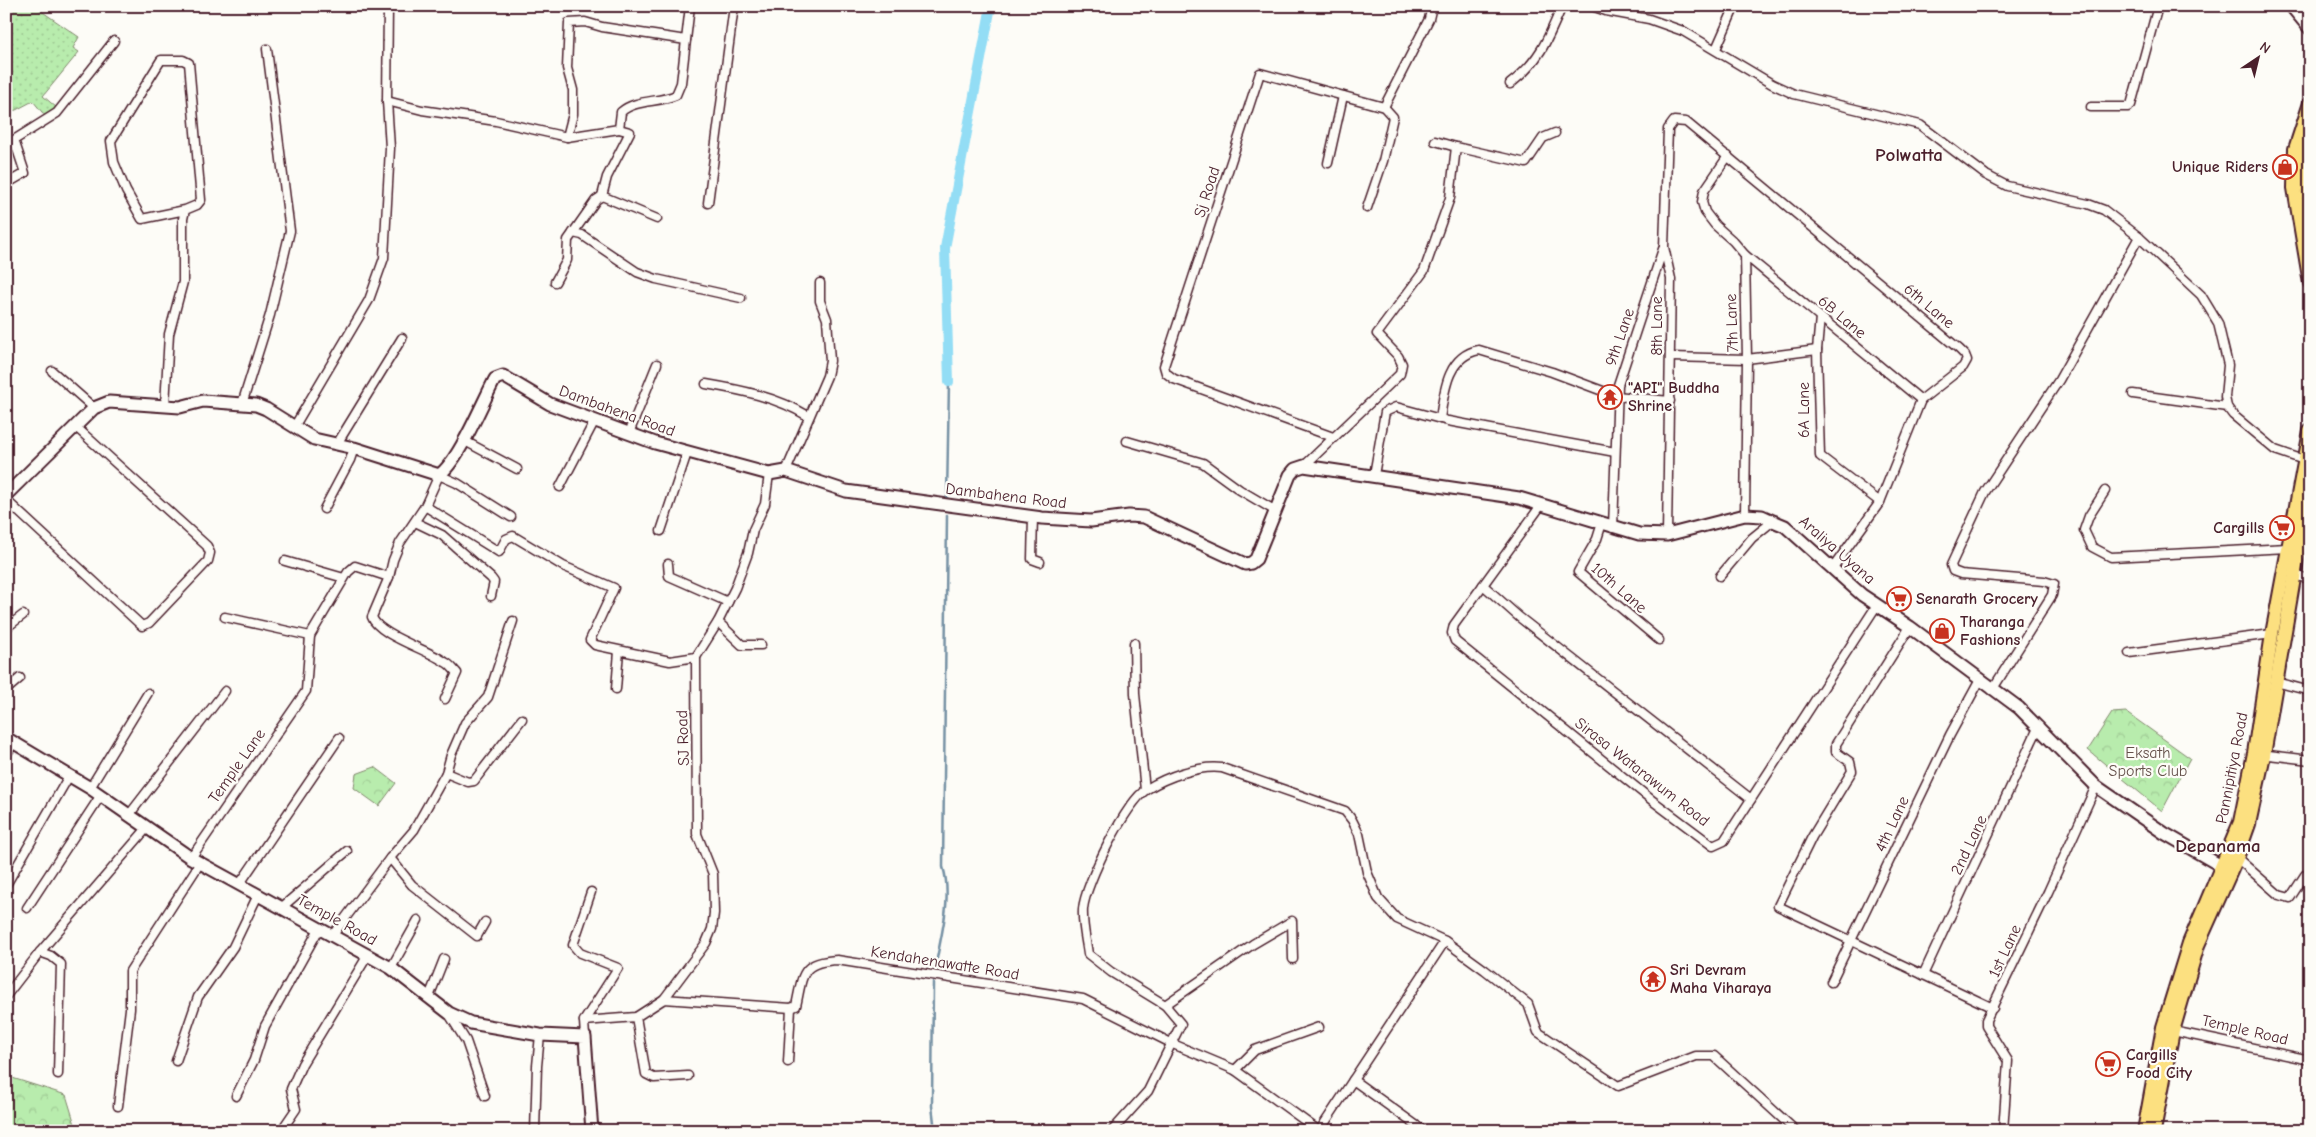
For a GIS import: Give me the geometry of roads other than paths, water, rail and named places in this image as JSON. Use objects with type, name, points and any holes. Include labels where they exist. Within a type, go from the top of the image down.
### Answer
[{"type":"main road","points":[[2310,103],[2295,149],[2294,188],[2310,283]]},
{"type":"main road","points":[[2310,134],[2304,152],[2303,173],[2310,215]]},
{"type":"main road","name":"Pannipitiya Road","points":[[2144,1131],[2163,1027],[2189,943],[2226,869],[2237,858],[2249,824],[2259,754],[2272,634],[2307,461],[2310,431]]},
{"type":"main road","name":"Pannipitiya Road","points":[[2154,1131],[2173,1031],[2198,945],[2226,869],[2259,754],[2276,682],[2310,484]]},
{"type":"street","points":[[294,427],[369,300],[384,258],[390,148],[387,101],[388,6]]},
{"type":"street","points":[[619,129],[621,112],[628,105],[664,100],[676,95],[681,83],[690,6]]},
{"type":"street","points":[[708,203],[734,6]]},
{"type":"street","points":[[1367,208],[1384,161],[1394,117],[1384,107],[1429,19],[1432,6]]},
{"type":"street","points":[[1510,84],[1527,72],[1539,56],[1562,6]]},
{"type":"street","points":[[1592,6],[1606,11],[1648,19],[1683,31],[1772,84],[1794,94],[1920,125],[1986,175],[2006,186],[2088,204],[2104,210],[2139,237],[2200,295],[2218,323],[2228,365],[2225,397],[2227,407],[2233,415],[2275,450],[2307,461]]},
{"type":"street","points":[[1716,49],[1735,6]]},
{"type":"street","points":[[2091,107],[2131,105],[2158,6]]},
{"type":"street","points":[[2291,6],[2310,29]]},
{"type":"street","points":[[567,137],[573,114],[573,90],[567,68],[569,24],[585,22],[602,27],[686,40]]},
{"type":"street","points":[[6,184],[25,173],[14,140],[57,113],[114,41]]},
{"type":"street","points":[[242,404],[270,315],[290,230],[267,49]]},
{"type":"street","points":[[160,60],[183,60],[190,63],[200,200],[197,205],[185,210],[142,219],[126,191],[114,162],[111,141],[160,60]]},
{"type":"street","name":"Sj Road","points":[[1333,437],[1174,379],[1166,373],[1164,366],[1260,73],[1384,107]]},
{"type":"street","points":[[1328,162],[1343,96]]},
{"type":"street","points":[[387,101],[422,110],[496,121],[567,137],[619,129],[630,132],[607,177],[602,196],[596,200],[568,240],[567,260],[555,282]]},
{"type":"street","name":"6th Lane","points":[[1674,120],[1686,122],[1728,156],[1965,355],[1967,360],[1966,364],[1921,400],[1880,502],[1832,568]]},
{"type":"street","name":"8th Lane","points":[[1667,535],[1671,280],[1664,247],[1668,129],[1674,120]]},
{"type":"street","points":[[1435,142],[1526,163],[1544,138],[1556,133]]},
{"type":"street","points":[[1304,466],[1400,374],[1402,364],[1398,356],[1377,334],[1424,270],[1450,198],[1456,147]]},
{"type":"street","points":[[1728,156],[1704,191],[1702,202],[1705,212],[1715,225],[1733,240],[1746,255]]},
{"type":"street","points":[[602,196],[657,219]]},
{"type":"street","points":[[165,406],[169,334],[183,282],[185,210]]},
{"type":"street","points":[[573,233],[582,235],[637,272],[656,279],[741,298]]},
{"type":"street","points":[[1992,690],[2052,595],[2054,584],[2044,581],[1960,574],[1953,571],[1951,566],[1985,492],[2059,380],[2139,237]]},
{"type":"street","name":"9th Lane","points":[[1607,525],[1615,452],[1618,384],[1664,247]]},
{"type":"street","name":"6B Lane","points":[[1746,255],[1921,400]]},
{"type":"street","name":"7th Lane","points":[[1745,515],[1746,255]]},
{"type":"street","points":[[786,471],[808,416],[827,376],[830,361],[827,319],[820,300],[820,283]]},
{"type":"street","name":"6A Lane","points":[[1820,317],[1818,350],[1820,456],[1880,502]]},
{"type":"street","points":[[337,444],[402,338]]},
{"type":"street","points":[[1440,419],[1445,383],[1454,367],[1470,352],[1479,350],[1552,372],[1616,396],[1670,401]]},
{"type":"street","points":[[1671,357],[1747,358],[1818,350]]},
{"type":"street","points":[[629,433],[657,364]]},
{"type":"street","points":[[52,371],[94,408]]},
{"type":"street","name":"Dambahena Road","points":[[439,475],[445,471],[495,379],[503,376],[550,404],[594,422],[687,453],[770,474],[786,471],[846,491],[1033,516],[1091,521],[1129,516],[1144,518],[1245,564],[1251,563],[1256,559],[1274,510],[1290,476],[1295,469],[1304,466]]},
{"type":"street","points":[[706,384],[746,390],[797,409],[808,416]]},
{"type":"street","points":[[2133,394],[2227,407]]},
{"type":"street","points":[[6,495],[94,408],[109,402],[180,407],[203,401],[242,404],[266,409],[314,439],[354,448],[439,475],[457,483],[510,517]]},
{"type":"street","points":[[1374,475],[1385,412],[1396,407],[1440,419],[1615,452]]},
{"type":"street","points":[[560,487],[594,422]]},
{"type":"street","points":[[6,500],[142,626],[149,623],[169,603],[208,561],[210,553],[207,546],[76,427]]},
{"type":"street","points":[[463,440],[517,469]]},
{"type":"street","points":[[1127,441],[1203,463],[1240,490],[1274,510]]},
{"type":"street","points":[[324,509],[350,460],[354,448]]},
{"type":"street","points":[[661,531],[687,453]]},
{"type":"street","name":"Araliya Uyana","points":[[1304,466],[1519,498],[1639,534],[1667,535],[1745,515],[1762,516],[1785,526],[1862,595],[1981,678],[1992,690],[2019,708],[2096,786],[2164,833],[2226,869]]},
{"type":"street","points":[[425,506],[499,552],[506,540],[513,536],[563,566],[614,588],[590,640],[595,645],[619,652],[670,661],[696,657],[718,622],[748,553],[753,530],[765,504],[770,474]]},
{"type":"street","points":[[439,475],[425,506],[400,543],[393,560],[389,578],[372,617],[374,623],[399,639],[446,662],[457,672],[445,699]]},
{"type":"street","points":[[2105,491],[2089,516],[2084,530],[2092,547],[2111,557],[2288,548]]},
{"type":"street","name":"Sirasa Watarawum Road","points":[[1542,504],[1454,625],[1452,632],[1456,641],[1653,801],[1714,846],[1724,841],[1877,605]]},
{"type":"street","points":[[1033,516],[1032,559],[1040,562]]},
{"type":"street","points":[[1720,576],[1752,538],[1773,521]]},
{"type":"street","points":[[415,522],[442,535],[491,578],[494,582],[491,596]]},
{"type":"street","name":"10th Lane","points":[[1607,525],[1578,572],[1659,640]]},
{"type":"street","points":[[285,561],[344,578]]},
{"type":"street","points":[[668,564],[669,576],[728,602]]},
{"type":"street","points":[[225,617],[310,636],[344,578],[355,566],[389,578]]},
{"type":"street","points":[[2293,575],[2310,579]]},
{"type":"street","points":[[1483,585],[1518,617],[1752,799]]},
{"type":"street","points":[[6,628],[23,615]]},
{"type":"street","points":[[332,936],[390,858],[414,830],[446,773],[465,723],[488,697],[513,621]]},
{"type":"street","points":[[718,622],[742,645],[761,645]]},
{"type":"street","points":[[1910,627],[1836,744],[1836,752],[1850,762],[1852,772],[1812,837],[1778,906],[1993,1008]]},
{"type":"street","points":[[2130,653],[2272,634]]},
{"type":"street","name":"Temple Lane","points":[[118,1106],[130,1010],[130,971],[196,860],[306,691],[310,636]]},
{"type":"street","points":[[1134,643],[1135,694],[1145,790]]},
{"type":"street","points":[[616,689],[619,652]]},
{"type":"street","name":"SJ Road","points":[[664,998],[706,943],[712,929],[714,913],[713,874],[697,834],[696,657]]},
{"type":"street","points":[[6,690],[20,678]]},
{"type":"street","name":"4th Lane","points":[[1831,982],[1852,942],[1950,735],[1981,678]]},
{"type":"street","points":[[2276,682],[2310,691]]},
{"type":"street","points":[[130,815],[225,691]]},
{"type":"street","points":[[90,788],[148,693]]},
{"type":"street","points":[[446,773],[468,782],[474,781],[522,719]]},
{"type":"street","name":"2nd Lane","points":[[1923,975],[2038,726]]},
{"type":"street","points":[[239,885],[339,738]]},
{"type":"street","points":[[6,755],[10,740]]},
{"type":"street","name":"Temple Road","points":[[10,740],[101,795],[196,860],[391,968],[449,1013],[471,1023],[540,1035],[584,1037]]},
{"type":"street","points":[[2259,754],[2310,760]]},
{"type":"street","points":[[1112,1131],[1148,1091],[1173,1044],[1181,1024],[1165,1005],[1111,972],[1088,954],[1083,910],[1086,891],[1105,850],[1130,808],[1145,790],[1208,766],[1222,768],[1345,812],[1352,820],[1359,834],[1367,872],[1378,898],[1396,919],[1445,941],[1528,1004],[1538,1032],[1618,1086],[1696,1056],[1714,1056],[1796,1131]]},
{"type":"street","points":[[6,885],[69,776]]},
{"type":"street","name":"1st Lane","points":[[2003,1131],[2008,1061],[1986,1026],[1986,1020],[2096,786]]},
{"type":"street","points":[[27,908],[101,795]]},
{"type":"street","points":[[6,996],[40,952],[147,828]]},
{"type":"street","points":[[281,908],[347,851]]},
{"type":"street","points":[[390,858],[412,885],[477,936],[485,922]]},
{"type":"street","points":[[2237,858],[2279,895],[2290,898],[2305,875],[2310,874]]},
{"type":"street","points":[[591,892],[573,945],[580,953],[618,968],[584,1021],[592,1131]]},
{"type":"street","points":[[176,1061],[198,997],[233,947],[258,895]]},
{"type":"street","points":[[391,968],[418,920]]},
{"type":"street","points":[[1165,1005],[1253,944],[1292,920],[1293,959]]},
{"type":"street","points":[[236,1096],[254,1060],[265,1026],[319,929]]},
{"type":"street","points":[[1320,1130],[1445,941]]},
{"type":"street","points":[[40,952],[52,956],[61,964],[58,1074]]},
{"type":"street","points":[[281,1131],[296,1109],[291,1089],[302,1064],[368,955]]},
{"type":"street","points":[[429,997],[444,959]]},
{"type":"street","name":"Kendahenawatte Road","points":[[791,1008],[796,1006],[803,973],[808,966],[819,961],[836,960],[1082,999],[1173,1044],[1235,1070],[1320,1130]]},
{"type":"street","points":[[584,1021],[636,1017],[664,998],[791,1008],[788,1062]]},
{"type":"street","points":[[449,1013],[466,1041],[485,1096]]},
{"type":"street","points":[[636,1017],[646,1074],[654,1078],[688,1076]]},
{"type":"street","points":[[1235,1070],[1255,1050],[1319,1027]]},
{"type":"street","name":"Temple Road","points":[[2173,1031],[2310,1060]]},
{"type":"street","points":[[535,1131],[540,1035]]},
{"type":"street","points":[[1354,1080],[1424,1131]]},
{"type":"waterway","points":[[949,382],[945,248],[991,6]]},
{"type":"waterway","points":[[947,498],[949,382]]},
{"type":"waterway","points":[[935,969],[945,918],[947,892],[943,867],[947,515]]},
{"type":"waterway","points":[[933,982],[932,1106],[935,1131]]},
{"type":"place","name":"Unique Riders","points":[[2285,167]]},
{"type":"place","name":"\"API\" Buddha Shrine","points":[[1610,397]]},
{"type":"place","name":"Cargills","points":[[2282,528]]},
{"type":"place","name":"Senarath Grocery","points":[[1899,599]]},
{"type":"place","name":"Tharanga Fashions","points":[[1942,631]]},
{"type":"place","name":"Sri Devram Maha Viharaya","points":[[1653,979]]},
{"type":"place","name":"Cargills Food City","points":[[2108,1064]]},
{"type":"district","name":"Polwatta","points":[[1909,155]]},
{"type":"district","name":"Depanama","points":[[2218,846]]},
{"type":"park label","name":"Eksath Sports Club","points":[[2148,762]]}]
